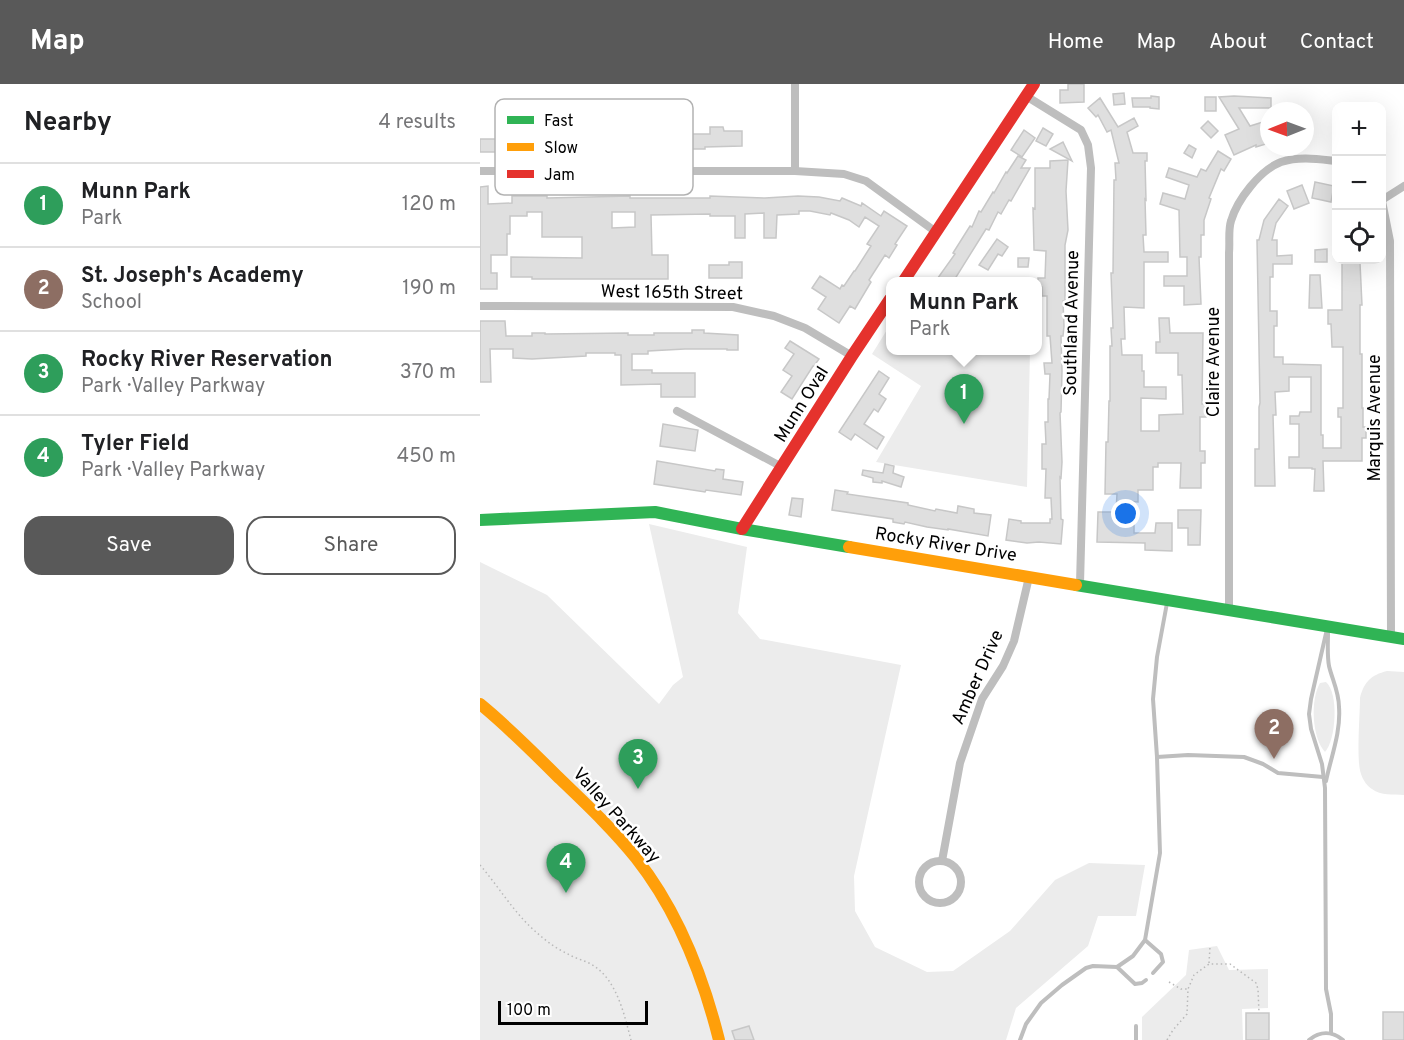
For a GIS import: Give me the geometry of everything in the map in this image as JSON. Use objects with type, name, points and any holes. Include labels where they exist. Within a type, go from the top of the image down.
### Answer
[{"type":"street","points":[[795,84],[795,171]]},
{"type":"street","points":[[906,277],[1034,84]]},
{"type":"street","name":"Southland Avenue","points":[[1026,96],[1081,130],[1088,144],[1091,168],[1080,584]]},
{"type":"street","name":"Claire Avenue","points":[[1229,609],[1230,222],[1242,196],[1259,177],[1280,163],[1307,158],[1332,161]]},
{"type":"street","points":[[693,171],[795,171],[844,174],[866,181],[936,232]]},
{"type":"street","points":[[1386,198],[1404,186]]},
{"type":"street","name":"Marquis Avenue","points":[[1384,210],[1390,241],[1398,638]]},
{"type":"street","name":"West 165th Street","points":[[480,306],[734,308],[774,316],[805,328],[852,356]]},
{"type":"street","name":"Munn Oval","points":[[742,529],[886,306]]},
{"type":"street","points":[[677,411],[782,466]]},
{"type":"street","name":"Rocky River Drive","points":[[480,520],[655,512],[742,529],[1398,638]]},
{"type":"street","name":"Amber Drive","points":[[942,861],[963,753],[982,699],[1003,666],[1014,641],[1029,576]]},
{"type":"street","name":"Valley Parkway","points":[[480,704],[498,718],[579,797],[637,859],[655,885],[681,931],[701,981],[719,1040]]},
{"type":"street","points":[[942,861],[955,867],[959,873],[960,888],[951,899],[938,903],[926,898],[919,880],[921,873],[929,864],[942,861]]},
{"type":"lane","points":[[1020,1040],[1026,1024],[1041,1003],[1062,985],[1086,968],[1117,967],[1133,956],[1145,940],[1160,853],[1153,699],[1157,657],[1167,599]]},
{"type":"lane","points":[[1327,626],[1309,714],[1311,729],[1322,764],[1325,788],[1326,989],[1331,1014],[1331,1033]]},
{"type":"lane","points":[[1325,788],[1330,758],[1337,736],[1340,705],[1328,660],[1327,626]]},
{"type":"lane","points":[[1157,757],[1188,755],[1244,757],[1278,772],[1324,777]]},
{"type":"lane","points":[[1145,940],[1161,954],[1163,962],[1154,973]]},
{"type":"lane","points":[[1117,967],[1135,984],[1146,980]]},
{"type":"lane","points":[[1136,1026],[1136,1040]]},
{"type":"lane","points":[[1309,1040],[1323,1033],[1331,1033],[1343,1040]]},
{"type":"path","points":[[480,865],[536,932],[566,953],[591,964],[608,978],[622,1010],[631,1040]]},
{"type":"path","points":[[1209,947],[1209,964]]},
{"type":"path","points":[[1167,1040],[1187,1014],[1188,989],[1194,975],[1209,964],[1230,964],[1256,983],[1259,1013]]},
{"type":"path","points":[[1169,982],[1181,989],[1188,989]]},
{"type":"shaded area","points":[[886,331],[886,355],[1030,355],[1027,487],[876,462],[921,386],[872,354]]},
{"type":"shaded area","points":[[649,524],[747,547],[738,613],[760,639],[901,665],[854,876],[855,911],[875,947],[927,972],[953,971],[1010,931],[1055,880],[1089,863],[1145,865],[1136,916],[1098,916],[1088,946],[1016,1008],[1006,1040],[480,1040],[480,562],[547,595],[659,704],[673,685],[683,677]]},
{"type":"shaded area","points":[[1387,671],[1404,672],[1404,795],[1383,794],[1370,788],[1365,783],[1360,767],[1358,749],[1360,698],[1369,680]]},
{"type":"shaded area","points":[[1326,682],[1333,696],[1334,727],[1332,738],[1325,752],[1317,738],[1314,709],[1320,683]]},
{"type":"shaded area","points":[[1217,946],[1229,970],[1268,969],[1268,1008],[1242,1009],[1243,1040],[1142,1040],[1142,1017],[1186,975],[1189,950]]},
{"type":"building","points":[[1068,84],[1084,84],[1084,102],[1060,103],[1060,90],[1068,90]]},
{"type":"building","points":[[1124,93],[1125,104],[1114,105],[1113,94]]},
{"type":"building","points":[[1151,96],[1159,97],[1159,109],[1133,107],[1132,98],[1151,98]]},
{"type":"building","points":[[1205,97],[1216,97],[1216,111],[1205,111]]},
{"type":"building","points":[[1219,97],[1271,98],[1271,102],[1260,102],[1260,108],[1239,108],[1250,126],[1260,123],[1260,146],[1256,147],[1256,145],[1234,155],[1225,135],[1239,129]]},
{"type":"building","points":[[1100,98],[1118,127],[1134,118],[1138,126],[1127,132],[1133,153],[1147,153],[1144,252],[1168,252],[1168,262],[1144,262],[1144,308],[1124,307],[1125,339],[1121,339],[1122,355],[1142,355],[1144,387],[1166,387],[1166,399],[1141,398],[1141,431],[1159,431],[1159,415],[1183,414],[1182,375],[1178,375],[1178,353],[1156,353],[1156,342],[1160,342],[1159,318],[1169,318],[1170,333],[1203,333],[1202,404],[1206,404],[1206,417],[1200,417],[1200,451],[1205,451],[1205,463],[1201,463],[1201,488],[1180,488],[1181,463],[1158,463],[1158,467],[1153,467],[1153,490],[1138,490],[1138,502],[1126,501],[1125,525],[1134,525],[1134,533],[1155,533],[1156,523],[1172,523],[1172,551],[1145,550],[1145,543],[1097,542],[1098,512],[1116,512],[1117,494],[1105,494],[1110,401],[1110,346],[1112,346],[1111,328],[1113,328],[1111,273],[1113,273],[1114,180],[1116,180],[1115,163],[1119,163],[1111,130],[1107,132],[1098,115],[1096,117],[1088,108]]},
{"type":"building","points":[[1208,121],[1218,131],[1211,138],[1201,128]]},
{"type":"building","points":[[710,127],[723,127],[724,131],[742,131],[742,146],[705,147],[705,149],[693,149],[693,134],[710,134]]},
{"type":"building","points":[[1043,128],[1053,134],[1046,146],[1036,141]]},
{"type":"building","points":[[1024,130],[1035,138],[1022,157],[1011,150]]},
{"type":"building","points":[[480,139],[495,139],[495,152],[480,152]]},
{"type":"building","points":[[1063,142],[1072,161],[1050,149]]},
{"type":"building","points":[[1189,145],[1196,149],[1192,158],[1184,153]]},
{"type":"building","points":[[1218,151],[1231,159],[1224,171],[1221,169],[1209,198],[1211,199],[1204,220],[1204,235],[1201,235],[1201,257],[1199,257],[1201,304],[1184,305],[1184,286],[1164,286],[1164,276],[1187,276],[1187,257],[1180,257],[1179,210],[1160,204],[1163,193],[1185,199],[1189,185],[1166,177],[1169,168],[1197,177],[1201,169],[1206,171]]},
{"type":"building","points":[[1018,156],[1026,160],[1021,168],[1030,168],[1011,201],[1009,200],[1001,214],[998,212],[989,230],[986,229],[956,277],[939,277],[955,254],[953,253],[970,226],[972,227],[979,211],[981,212]]},
{"type":"building","points":[[1068,160],[1066,191],[1068,230],[1065,245],[1064,326],[1063,336],[1061,336],[1062,462],[1060,477],[1061,519],[1063,520],[1061,544],[1006,540],[1009,519],[1021,521],[1021,523],[1050,523],[1052,519],[1051,498],[1045,498],[1046,469],[1042,469],[1042,444],[1046,444],[1045,422],[1048,422],[1050,374],[1045,374],[1044,363],[1052,363],[1050,336],[1047,336],[1047,296],[1042,296],[1046,251],[1034,250],[1033,208],[1035,209],[1035,168],[1050,168],[1050,161]]},
{"type":"building","points":[[1315,182],[1332,186],[1331,202],[1312,198]]},
{"type":"building","points":[[1302,185],[1309,203],[1294,209],[1287,191]]},
{"type":"building","points":[[488,186],[488,204],[512,203],[512,196],[765,198],[798,196],[840,201],[842,198],[861,206],[862,203],[881,216],[884,211],[907,226],[889,258],[885,255],[869,280],[871,282],[855,309],[850,306],[839,323],[818,309],[826,297],[812,288],[820,276],[840,289],[842,285],[844,286],[871,246],[867,244],[879,226],[865,217],[859,227],[831,213],[830,215],[799,211],[799,214],[777,215],[776,238],[764,238],[764,213],[745,214],[745,238],[735,238],[735,216],[651,215],[652,255],[668,255],[668,279],[511,277],[511,257],[582,258],[582,237],[542,237],[542,212],[527,212],[527,216],[510,216],[507,255],[491,255],[491,273],[497,273],[497,289],[480,289],[480,187]],"holes":[[[612,212],[635,212],[635,227],[612,228]]]},
{"type":"building","points":[[1279,199],[1288,206],[1276,223],[1272,240],[1277,240],[1277,256],[1292,255],[1292,264],[1273,264],[1273,277],[1270,277],[1270,311],[1277,311],[1277,326],[1274,326],[1274,357],[1283,357],[1283,364],[1321,365],[1323,448],[1341,448],[1341,417],[1338,417],[1338,408],[1343,408],[1343,347],[1332,347],[1328,310],[1342,310],[1342,264],[1360,264],[1362,305],[1360,305],[1360,354],[1362,354],[1363,427],[1366,427],[1366,438],[1362,438],[1362,461],[1323,461],[1324,491],[1314,491],[1315,469],[1289,468],[1289,457],[1299,457],[1299,424],[1290,424],[1290,416],[1299,416],[1300,412],[1311,412],[1311,377],[1289,377],[1289,391],[1275,392],[1276,415],[1273,415],[1275,486],[1255,486],[1255,449],[1259,449],[1260,403],[1257,240],[1259,240],[1264,220]]},
{"type":"building","points":[[997,239],[1008,247],[1002,256],[998,254],[988,270],[979,265]]},
{"type":"building","points":[[1327,249],[1327,262],[1315,262],[1315,250]]},
{"type":"building","points":[[1018,258],[1029,258],[1028,267],[1018,267]]},
{"type":"building","points":[[729,262],[742,262],[742,278],[709,278],[709,265],[729,265]]},
{"type":"building","points":[[1310,275],[1320,275],[1322,308],[1309,308]]},
{"type":"building","points":[[480,321],[505,321],[506,336],[532,336],[532,333],[654,335],[654,333],[692,333],[692,330],[704,330],[704,333],[738,335],[738,350],[685,349],[632,354],[632,370],[652,370],[652,373],[695,373],[695,397],[661,397],[661,384],[621,385],[621,355],[615,355],[615,353],[586,353],[586,356],[532,359],[513,358],[513,349],[490,349],[491,382],[480,382]]},
{"type":"building","points":[[790,341],[819,359],[792,399],[781,392],[792,376],[783,370],[794,354],[785,348]]},
{"type":"building","points":[[879,371],[889,378],[879,394],[886,399],[878,412],[874,409],[864,424],[884,437],[877,449],[855,434],[851,440],[839,432]]},
{"type":"building","points":[[663,424],[698,430],[695,451],[660,446]]},
{"type":"building","points":[[657,461],[715,471],[716,469],[724,470],[723,479],[743,482],[741,495],[654,484]]},
{"type":"building","points":[[885,464],[894,466],[893,473],[904,477],[901,487],[882,481],[882,483],[873,482],[873,478],[862,475],[863,470],[883,473]]},
{"type":"building","points":[[835,490],[848,492],[847,494],[908,503],[908,505],[935,511],[936,509],[957,513],[958,506],[974,509],[974,513],[991,515],[988,536],[905,522],[904,524],[893,522],[893,519],[832,510]]},
{"type":"building","points":[[792,498],[803,499],[801,517],[789,515]]},
{"type":"building","points":[[1178,510],[1201,510],[1200,545],[1188,545],[1188,528],[1178,528]]},
{"type":"building","points":[[1383,1012],[1404,1012],[1404,1040],[1383,1040]]},
{"type":"building","points":[[1246,1013],[1269,1013],[1269,1040],[1246,1040]]},
{"type":"building","points":[[749,1026],[754,1040],[735,1040],[732,1031]]},
{"type":"traffic: fast","points":[[480,520],[655,512],[849,547]]},
{"type":"traffic: fast","points":[[1076,585],[1404,639]]},
{"type":"traffic: slow","points":[[849,547],[1076,585]]},
{"type":"traffic: slow","points":[[480,704],[598,816],[627,847],[651,878],[676,922],[697,968],[719,1040]]},
{"type":"traffic: jam","points":[[906,277],[1034,84]]},
{"type":"traffic: jam","points":[[742,529],[886,305]]},
{"type":"place","name":"Munn Park","points":[[964,424]]},
{"type":"place","name":"St. Joseph's Academy","points":[[1274,759]]},
{"type":"place","name":"Rocky River Reservation","points":[[638,789]]},
{"type":"place","name":"Tyler Field","points":[[566,893]]}]
